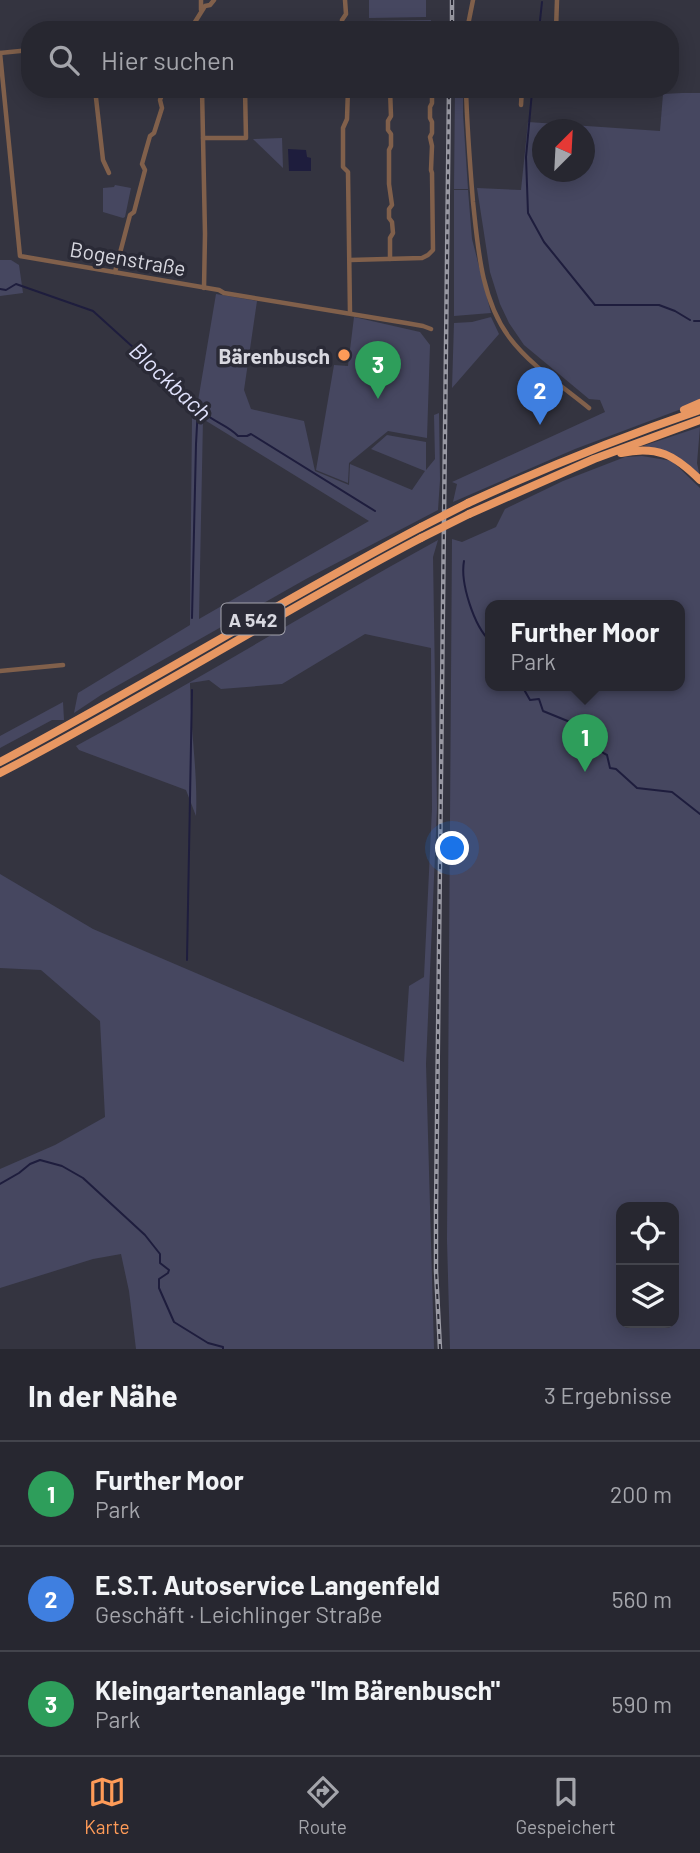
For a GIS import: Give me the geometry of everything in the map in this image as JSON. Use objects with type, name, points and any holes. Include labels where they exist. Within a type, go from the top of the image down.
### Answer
[{"type":"highway","points":[[638,431],[700,403]]},
{"type":"highway","name":"A 542","points":[[0,762],[86,716],[342,568],[468,503],[565,460],[700,410]]},
{"type":"highway","name":"A 542","points":[[0,773],[56,744],[346,577],[469,513],[594,459],[700,420]]},
{"type":"highway","points":[[594,459],[611,457],[622,452],[652,450],[680,461],[700,480]]},
{"type":"street","points":[[201,0],[201,11]]},
{"type":"street","points":[[195,21],[201,11],[214,0]]},
{"type":"street","points":[[342,21],[346,14],[345,0]]},
{"type":"street","points":[[469,21],[473,0]]},
{"type":"street","points":[[556,21],[557,0]]},
{"type":"street","points":[[0,53],[21,51]]},
{"type":"street","name":"Bogenstraße","points":[[0,53],[20,256],[431,329]]},
{"type":"street","points":[[96,98],[103,160],[109,173]]},
{"type":"street","points":[[115,272],[143,178],[145,170],[142,164],[150,136],[154,133],[162,108],[161,98]]},
{"type":"street","points":[[202,98],[204,288]]},
{"type":"street","points":[[203,138],[246,138],[244,98]]},
{"type":"street","points":[[348,98],[343,167],[348,172],[350,313]]},
{"type":"street","points":[[390,98],[391,116],[387,121],[391,134],[389,150],[392,205],[389,218],[393,233],[390,238],[390,259]]},
{"type":"street","points":[[350,260],[422,258],[433,250],[430,137],[432,98]]},
{"type":"street","points":[[467,98],[474,205],[481,269],[488,294],[508,335],[521,350],[589,408]]},
{"type":"street","points":[[521,98],[521,105]]},
{"type":"street","points":[[0,671],[63,665]]},
{"type":"shaded area","points":[[369,0],[426,0],[426,17],[369,18]]},
{"type":"shaded area","points":[[431,20],[431,21],[363,21]]},
{"type":"shaded area","points":[[700,93],[700,402],[575,449],[453,502],[457,484],[452,482],[605,412],[600,400],[589,399],[524,345],[509,323],[490,272],[477,188],[521,190],[528,122],[532,122],[532,182],[595,182],[595,127],[660,131],[663,98],[679,98],[679,94]]},
{"type":"shaded area","points":[[455,98],[463,98],[468,189],[454,189]]},
{"type":"shaded area","points":[[282,138],[283,168],[253,139]]},
{"type":"shaded area","points":[[288,149],[306,150],[307,157],[311,158],[311,171],[289,171]]},
{"type":"shaded area","points":[[115,185],[131,188],[123,218],[103,212],[103,188]]},
{"type":"shaded area","points":[[454,190],[468,190],[472,239],[491,313],[454,316]]},
{"type":"shaded area","points":[[0,260],[11,260],[19,265],[23,293],[0,296]]},
{"type":"shaded area","points":[[216,294],[257,301],[244,390],[251,409],[304,421],[315,471],[349,485],[350,464],[412,490],[425,471],[371,449],[387,435],[426,442],[426,470],[435,459],[434,415],[439,413],[438,510],[306,579],[74,713],[78,693],[190,625],[192,419],[198,401]],"holes":[[[203,419],[369,521],[199,619]]]},
{"type":"shaded area","points":[[354,317],[420,332],[430,345],[427,438],[388,431],[349,463],[348,483],[316,470],[334,365],[348,366]]},
{"type":"shaded area","points":[[491,317],[499,334],[452,388],[454,323]]},
{"type":"shaded area","points":[[700,427],[697,463],[700,477],[688,464],[675,456],[643,446]]},
{"type":"shaded area","points":[[642,456],[672,461],[700,488],[700,1349],[450,1349],[447,1240],[452,539],[462,542],[496,527],[505,509],[563,481],[625,457]]},
{"type":"shaded area","points":[[438,540],[433,557],[437,808],[426,1064],[434,1349],[136,1349],[129,1291],[121,1254],[93,1259],[0,1288],[0,1169],[55,1145],[105,1117],[100,1021],[41,970],[0,968],[0,874],[93,929],[404,1062],[409,986],[424,977],[432,809],[431,648],[365,634],[282,684],[221,689],[209,680],[190,683],[196,816],[186,790],[79,750],[76,746]]},
{"type":"shaded area","points":[[63,702],[64,720],[52,720],[0,748],[0,736]]},
{"type":"waterway","points":[[540,21],[542,2]]},
{"type":"waterway","points":[[531,98],[526,157],[528,213],[544,242],[595,305],[659,305],[690,320]]},
{"type":"waterway","name":"Blockbach","points":[[0,289],[6,290],[16,284],[93,311],[187,396],[196,401],[209,417],[238,436],[251,434],[375,511]]},
{"type":"waterway","points":[[694,321],[700,321]]},
{"type":"waterway","points":[[192,618],[198,407]]},
{"type":"waterway","name":"Blockbach","points":[[464,561],[464,581],[469,604],[485,635]]},
{"type":"waterway","points":[[187,960],[192,690]]},
{"type":"waterway","name":"Blockbach","points":[[525,691],[530,700],[539,699],[543,711],[570,722],[571,728],[576,726],[589,731],[595,745],[607,755],[610,768],[616,769],[637,788],[672,792],[700,814]]},
{"type":"waterway","points":[[0,1184],[40,1160],[62,1166],[83,1178],[145,1235],[160,1254],[160,1263],[169,1270],[159,1279],[159,1288],[174,1322],[223,1349]]},
{"type":"railway","points":[[452,0],[452,21]]},
{"type":"railway","points":[[440,1349],[436,1208],[449,98]]},
{"type":"place","name":"Bärenbusch","points":[[344,355]]},
{"type":"place","name":"Kleingartenanlage \"Im Bärenbusch\"","points":[[378,399]]},
{"type":"place","name":"E.S.T. Autoservice Langenfeld","points":[[540,425]]},
{"type":"place","name":"Further Moor","points":[[585,772]]}]
